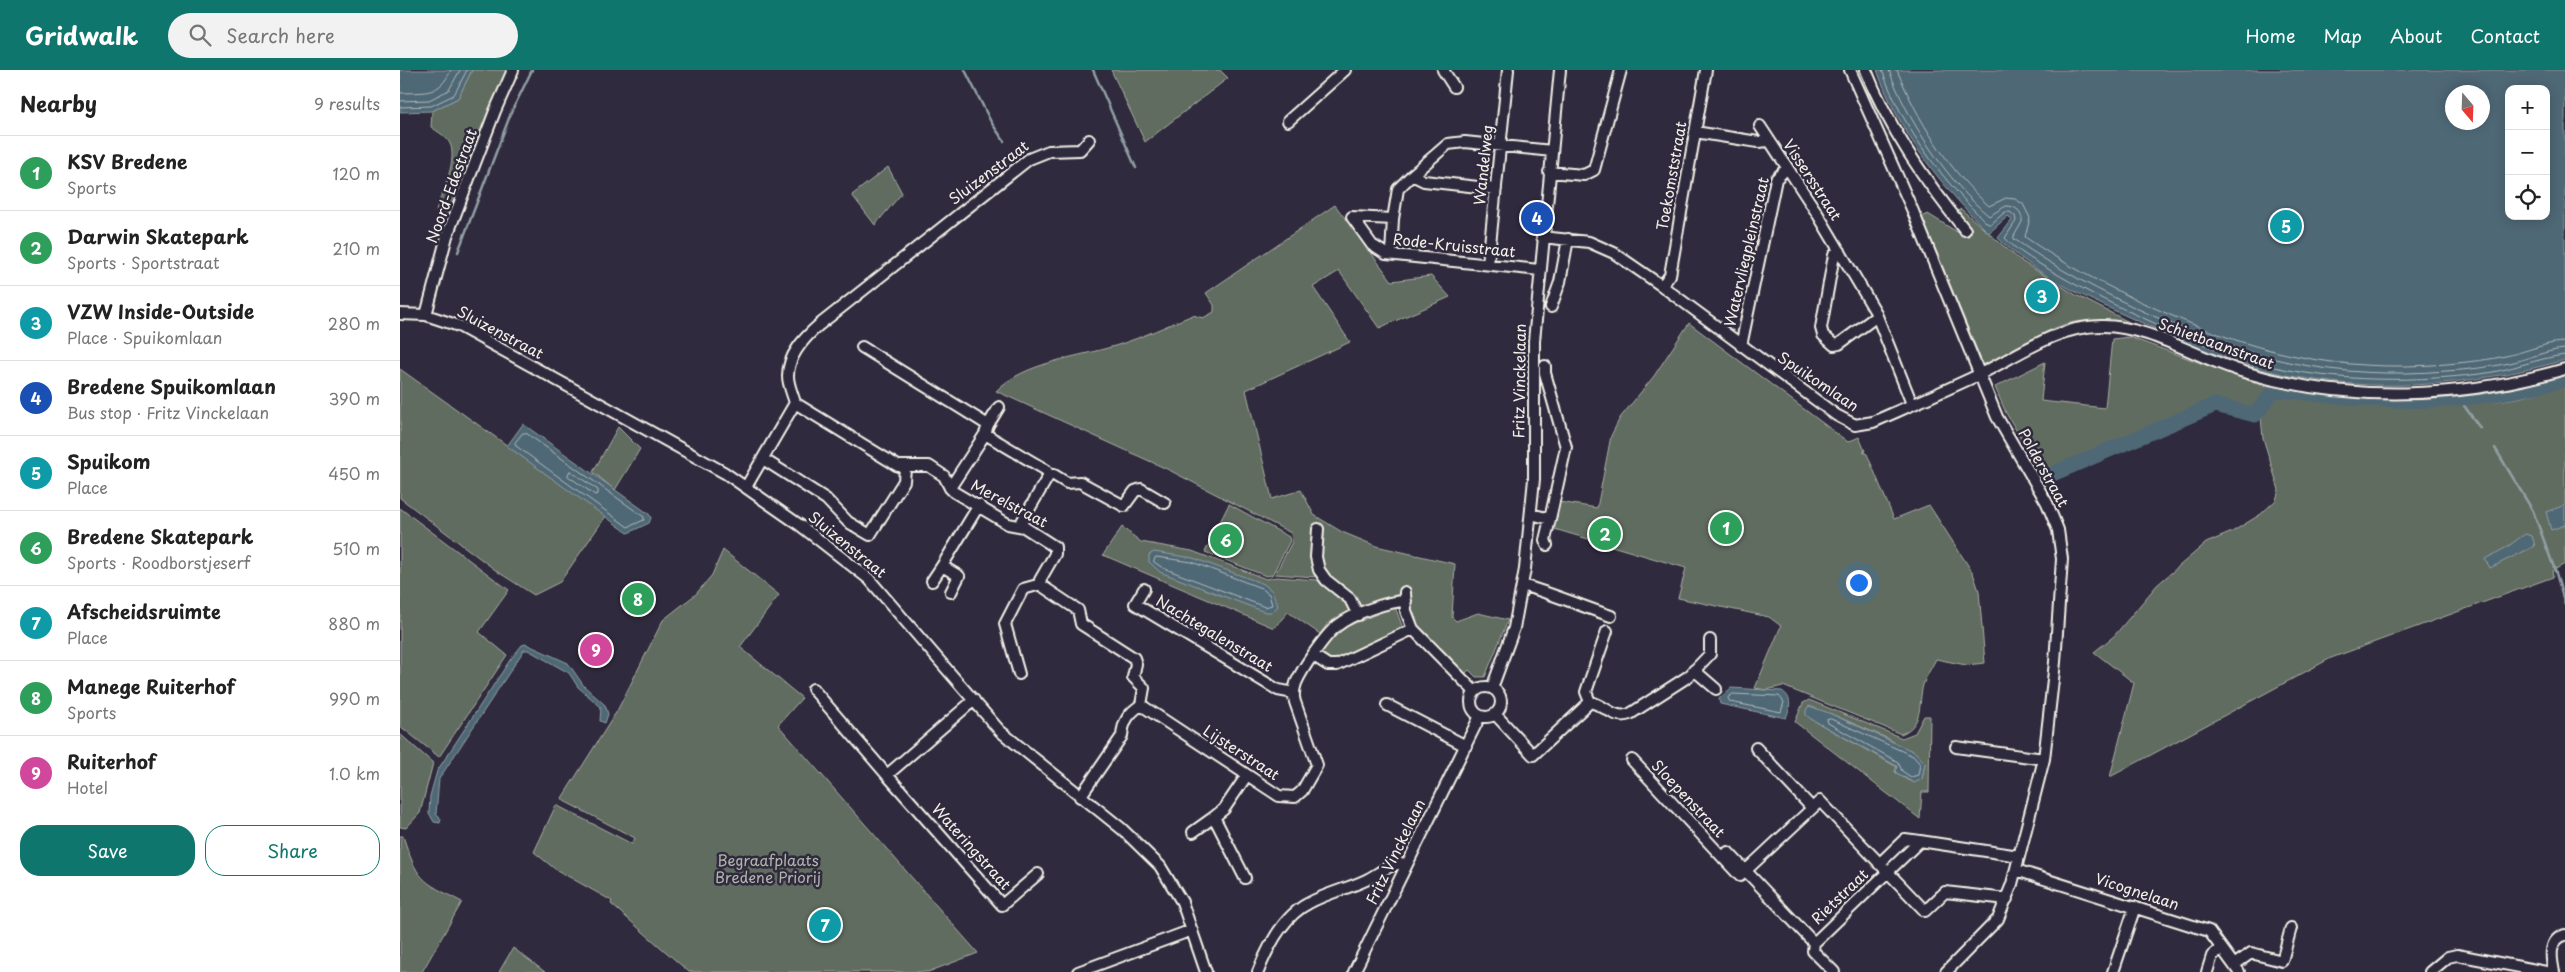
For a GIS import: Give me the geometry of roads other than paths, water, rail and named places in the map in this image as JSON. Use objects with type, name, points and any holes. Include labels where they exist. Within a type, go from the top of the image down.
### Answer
[{"type":"street","name":"Noord-Edestraat","points":[[426,315],[447,236],[495,111],[513,70]]},
{"type":"street","points":[[1443,70],[1454,88]]},
{"type":"street","name":"Wandelweg","points":[[1488,264],[1508,70]]},
{"type":"street","name":"Fritz Vinckelaan","points":[[1492,688],[1514,628],[1522,585],[1530,514],[1535,440],[1533,373],[1542,237],[1560,70]]},
{"type":"street","points":[[1549,172],[1584,175],[1594,170],[1621,70]]},
{"type":"street","name":"Toekomststraat","points":[[1662,286],[1670,275],[1706,70]]},
{"type":"street","name":"Polderstraat","points":[[1850,70],[1912,209],[1978,375],[1998,417],[2047,503],[2058,530],[2062,560],[2044,759],[2016,870],[2007,899],[1991,927],[1946,972]]},
{"type":"street","points":[[1866,70],[1880,105],[1897,136],[1964,230]]},
{"type":"street","points":[[1288,121],[1340,72]]},
{"type":"street","name":"Vissersstraat","points":[[1760,126],[1840,251],[1877,316],[1912,404]]},
{"type":"street","points":[[1695,132],[1758,142],[1769,141]]},
{"type":"street","name":"Sluizenstraat","points":[[795,403],[788,376],[790,366],[800,344],[819,325],[1029,159],[1049,151],[1080,150],[1089,140]]},
{"type":"street","points":[[1390,254],[1392,219],[1398,189],[1448,144],[1465,142],[1552,150]]},
{"type":"street","name":"Watervliegpleinstraat","points":[[1741,346],[1776,179],[1787,168]]},
{"type":"street","points":[[1412,175],[1424,181],[1496,189]]},
{"type":"street","name":"Rode-Kruisstraat","points":[[1392,219],[1352,217],[1372,245],[1382,253],[1540,270]]},
{"type":"street","name":"Spuikomlaan","points":[[1542,237],[1588,242],[1608,251],[1662,286],[1741,346],[1850,424],[1866,424],[1978,375],[2050,338],[2071,330],[2095,326]]},
{"type":"street","points":[[1551,308],[1560,282],[1568,239]]},
{"type":"street","points":[[1840,251],[1834,255],[1821,328],[1823,335],[1834,345],[1839,344],[1877,316]]},
{"type":"street","name":"Sluizenstraat","points":[[400,314],[426,315],[459,326],[725,473],[869,579],[1012,742],[1122,829],[1160,866],[1182,902],[1206,972]]},
{"type":"street","name":"Schietbaanstraat","points":[[2095,326],[2114,326],[2139,331],[2243,372],[2310,388],[2405,393],[2469,389],[2518,381],[2565,368]]},
{"type":"street","points":[[862,347],[1046,470],[1049,475]]},
{"type":"street","points":[[1533,373],[1545,369],[1566,447],[1545,540],[1547,545]]},
{"type":"street","points":[[746,487],[795,403]]},
{"type":"street","name":"Merelstraat","points":[[795,403],[892,464],[905,468],[928,465],[943,474],[950,488],[1008,524],[1020,525],[1053,545],[1056,549],[1055,554],[1041,577],[1041,584]]},
{"type":"street","points":[[950,488],[999,407]]},
{"type":"street","points":[[764,459],[826,499],[848,522],[870,535],[904,481],[905,468]]},
{"type":"street","points":[[1049,475],[1054,475],[1067,483],[1080,482],[1124,506],[1135,492],[1141,489],[1165,503]]},
{"type":"street","points":[[1020,525],[1049,475]]},
{"type":"street","points":[[932,581],[979,505]]},
{"type":"street","points":[[1530,514],[1550,519]]},
{"type":"street","points":[[1318,529],[1316,556],[1318,570],[1326,580],[1350,599],[1358,615]]},
{"type":"street","points":[[942,566],[959,576],[951,592]]},
{"type":"street","points":[[1019,674],[1002,629],[1023,589],[1041,584],[1078,610],[1081,624],[1134,658],[1136,664],[1132,675],[1144,688],[1141,706],[1132,711],[1123,723],[1122,736],[1080,797]]},
{"type":"street","points":[[1522,585],[1578,602],[1586,608],[1611,616]]},
{"type":"street","name":"Nachtegalenstraat","points":[[1144,589],[1135,604],[1278,690],[1294,693]]},
{"type":"street","points":[[1294,693],[1297,680],[1334,628],[1358,615],[1405,596],[1407,613],[1414,629],[1475,692]]},
{"type":"street","points":[[1314,656],[1328,665],[1337,665],[1414,629]]},
{"type":"street","points":[[1590,702],[1587,696],[1588,686],[1606,631]]},
{"type":"street","points":[[1590,702],[1600,704],[1615,716],[1622,717],[1644,706],[1694,670],[1710,654],[1710,640]]},
{"type":"street","points":[[1694,670],[1716,690]]},
{"type":"street","points":[[1483,687],[1492,688],[1498,693],[1501,700],[1500,708],[1495,714],[1480,716],[1474,711],[1471,704],[1475,692],[1483,687]]},
{"type":"street","name":"Wateringstraat","points":[[813,689],[1002,905],[1038,874]]},
{"type":"street","name":"Lijsterstraat","points":[[1141,706],[1279,796],[1288,798],[1301,793],[1315,773],[1317,758],[1295,705],[1294,693]]},
{"type":"street","points":[[887,775],[974,700]]},
{"type":"street","points":[[1495,714],[1533,755],[1590,702]]},
{"type":"street","points":[[1387,705],[1466,746]]},
{"type":"street","name":"Fritz Vinckelaan","points":[[1354,972],[1480,716]]},
{"type":"street","points":[[1956,747],[2044,759]]},
{"type":"street","points":[[1756,748],[1812,808]]},
{"type":"street","name":"Sloepenstraat","points":[[1632,760],[1740,876],[1746,872],[1814,942],[1813,951],[1834,972]]},
{"type":"street","points":[[1193,832],[1224,809],[1247,775]]},
{"type":"street","points":[[1746,872],[1820,800],[1879,864]]},
{"type":"street","points":[[1214,817],[1245,878]]},
{"type":"street","name":"Rietstraat","points":[[1887,873],[1879,864],[1905,839],[2019,856]]},
{"type":"street","name":"Rietstraat","points":[[1814,942],[1920,841]]},
{"type":"street","points":[[1258,972],[1276,934],[1303,906],[1365,880],[1393,865],[1407,864]]},
{"type":"street","name":"Vicognelaan","points":[[2016,870],[2209,931],[2236,969],[2251,953],[2282,961],[2291,928]]},
{"type":"street","points":[[1887,873],[1925,911],[1945,892],[2007,899]]},
{"type":"street","points":[[2113,972],[2135,907]]},
{"type":"street","points":[[1078,972],[1192,930]]},
{"type":"street","points":[[2554,972],[2551,953],[2558,937],[2565,935]]},
{"type":"street","points":[[2207,972],[2212,956],[2221,948]]},
{"type":"street","points":[[2430,972],[2448,957],[2457,955],[2546,972]]},
{"type":"water","points":[[400,70],[472,70],[458,98],[432,111],[400,112]]},
{"type":"water","points":[[1877,70],[2565,70],[2565,360],[2529,369],[2455,382],[2418,385],[2380,385],[2306,379],[2251,366],[2199,348],[2095,302],[2060,284],[2027,263],[1998,238],[2012,220],[2008,216],[1989,233],[1939,178],[1897,116]]},
{"type":"water","points":[[523,424],[649,514],[651,518],[649,523],[628,533],[507,446]]},
{"type":"water","points":[[2565,505],[2565,525],[2551,530],[2546,512]]},
{"type":"water","points":[[2525,534],[2532,536],[2535,546],[2490,568],[2485,559]]},
{"type":"water","points":[[1154,552],[1193,558],[1264,584],[1272,591],[1278,606],[1272,612],[1265,612],[1160,572],[1149,562],[1149,555]]},
{"type":"water","points":[[526,644],[568,663],[584,686],[605,705],[608,714],[605,723],[600,721],[601,707],[578,687],[569,673],[528,650],[524,650],[439,779],[436,814],[441,819],[440,823],[434,822],[429,813],[430,796],[437,771],[510,660],[522,645]]},
{"type":"water","points":[[1731,688],[1782,691],[1789,700],[1786,718],[1720,704],[1719,699]]},
{"type":"water","points":[[1809,706],[1829,713],[1915,752],[1925,763],[1922,779],[1914,783],[1895,772],[1897,766],[1811,719],[1806,715],[1806,710]]},
{"type":"waterway","points":[[458,252],[511,113],[532,70]]},
{"type":"waterway","points":[[965,70],[991,122],[1004,141]]},
{"type":"waterway","points":[[1093,70],[1136,168]]},
{"type":"waterway","points":[[2043,478],[2215,405],[2255,415],[2275,389],[2350,398],[2386,400],[2456,399],[2491,395],[2565,379]]},
{"type":"waterway","points":[[2460,400],[2480,428]]},
{"type":"waterway","points":[[2495,448],[2533,511],[2556,573],[2565,605]]},
{"type":"place","name":"Bredene Spuikomlaan","points":[[1537,218]]},
{"type":"place","name":"Spuikom","points":[[2286,226]]},
{"type":"place","name":"VZW Inside-Outside","points":[[2042,296]]},
{"type":"place","name":"KSV Bredene","points":[[1726,528]]},
{"type":"place","name":"Darwin Skatepark","points":[[1605,534]]},
{"type":"place","name":"Bredene Skatepark","points":[[1226,540]]},
{"type":"place","name":"Manege Ruiterhof","points":[[638,599]]},
{"type":"place","name":"Ruiterhof","points":[[596,650]]},
{"type":"place","name":"Afscheidsruimte","points":[[825,925]]},
{"type":"park label","name":"Begraafplaats Bredene Priorij","points":[[768,870]]}]
